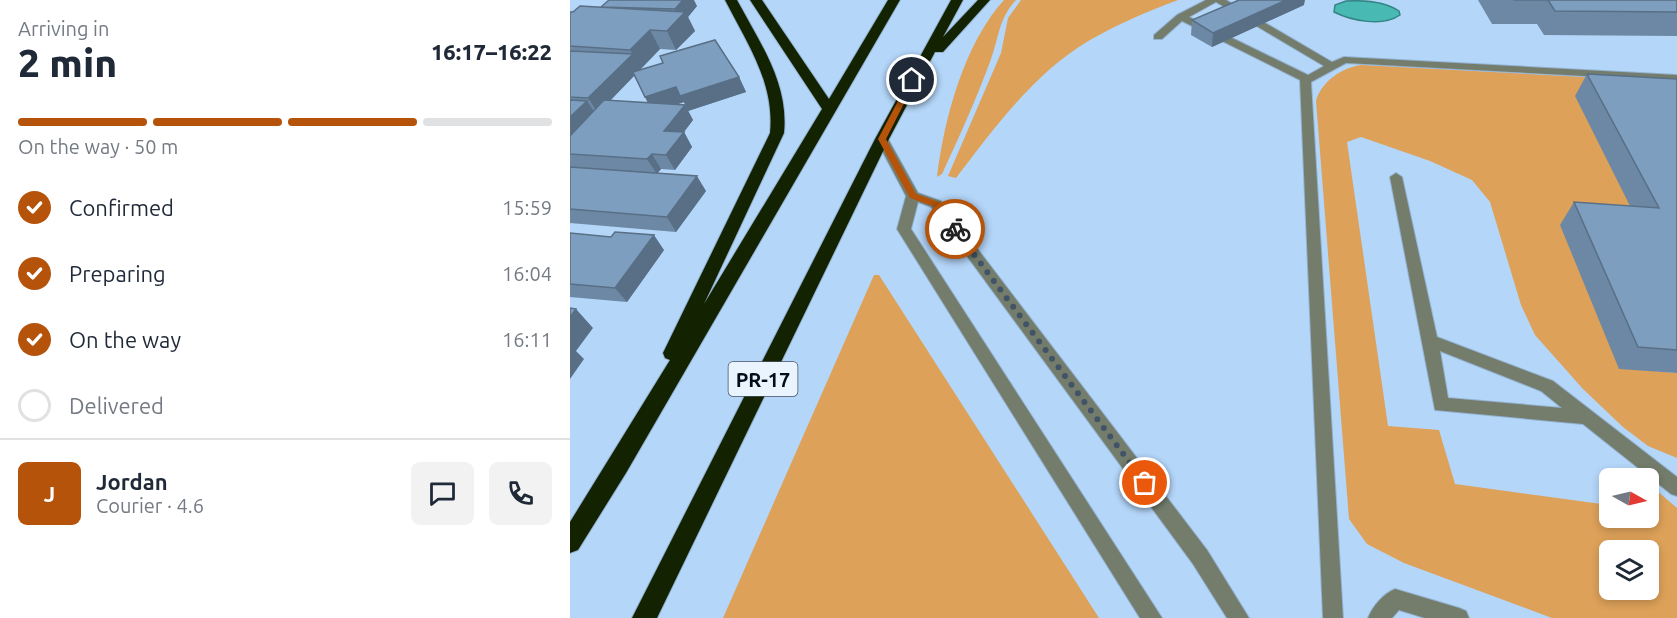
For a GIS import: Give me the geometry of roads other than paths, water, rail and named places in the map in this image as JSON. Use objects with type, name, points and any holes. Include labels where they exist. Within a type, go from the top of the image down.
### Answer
[{"type":"highway","points":[[618,466],[777,133],[780,116],[770,77],[731,0]]},
{"type":"highway","points":[[756,0],[828,108]]},
{"type":"highway","points":[[570,542],[618,466],[894,0]]},
{"type":"highway","name":"PR-17","points":[[644,618],[882,139],[957,0]]},
{"type":"highway","points":[[912,80],[984,0]]},
{"type":"street","points":[[1158,37],[1181,17],[1213,0]]},
{"type":"street","points":[[1219,0],[1331,66]]},
{"type":"street","points":[[1181,17],[1308,79]]},
{"type":"street","points":[[1337,617],[1305,81],[1344,60],[1677,78]]},
{"type":"street","points":[[882,139],[913,196],[936,204],[1200,557],[1239,618]]},
{"type":"street","points":[[1396,177],[1441,405],[1587,417]]},
{"type":"street","points":[[913,196],[904,229],[1152,618]]},
{"type":"street","points":[[1430,341],[1547,386],[1677,488]]},
{"type":"street","points":[[1378,618],[1395,599],[1459,618]]}]
